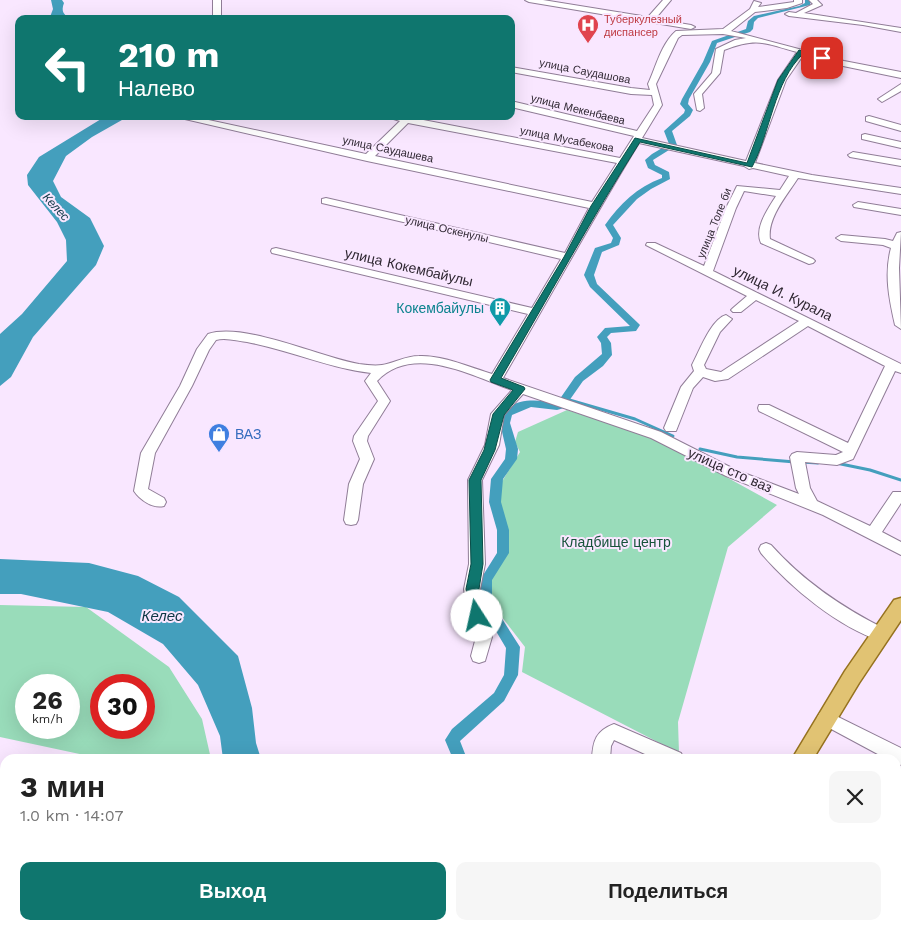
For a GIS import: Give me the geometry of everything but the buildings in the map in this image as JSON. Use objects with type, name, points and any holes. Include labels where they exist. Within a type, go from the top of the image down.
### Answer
[{"type":"main road","points":[[805,754],[826,718],[901,605]]},
{"type":"street","points":[[216,15],[217,0]]},
{"type":"street","points":[[528,0],[649,21],[737,33],[801,52],[901,74]]},
{"type":"street","points":[[575,8],[582,0]]},
{"type":"street","points":[[649,21],[667,0]]},
{"type":"street","points":[[495,380],[568,257],[595,206],[658,105],[652,84],[657,75],[660,61],[676,33],[726,31],[753,10],[759,0]]},
{"type":"street","points":[[753,10],[773,9],[796,4],[798,0]]},
{"type":"street","points":[[798,15],[802,11],[818,5],[813,0]]},
{"type":"street","points":[[789,14],[901,30]]},
{"type":"street","points":[[700,108],[698,94],[716,72],[719,64],[720,49],[741,41],[760,39]]},
{"type":"street","points":[[801,52],[782,80],[749,166],[901,192]]},
{"type":"street","name":"улица Саудашова","points":[[515,70],[623,90],[654,93]]},
{"type":"street","points":[[882,99],[901,87]]},
{"type":"street","name":"улица Мекенбаева","points":[[515,105],[749,166]]},
{"type":"street","points":[[869,119],[901,128]]},
{"type":"street","name":"улица Саудашева","points":[[194,120],[595,206]]},
{"type":"street","points":[[367,158],[406,120]]},
{"type":"street","name":"улица Мусабекова","points":[[418,120],[624,162]]},
{"type":"street","points":[[865,137],[901,145]]},
{"type":"street","points":[[853,155],[901,163]]},
{"type":"street","points":[[795,175],[767,223],[764,239],[765,241],[793,249],[810,261]]},
{"type":"street","name":"улица Толе би","points":[[707,272],[731,208],[741,188],[783,194]]},
{"type":"street","name":"улица Оскенулы","points":[[326,201],[568,257]]},
{"type":"street","points":[[858,205],[901,212]]},
{"type":"street","points":[[841,238],[850,233],[885,242],[900,243],[893,283],[901,325]]},
{"type":"street","name":"улица И. Курала","points":[[652,245],[896,367]]},
{"type":"street","name":"улица Кокембайулы","points":[[276,251],[535,312]]},
{"type":"street","points":[[736,310],[755,295]]},
{"type":"street","points":[[726,319],[715,331],[698,365],[701,372],[715,377],[724,376],[807,321]]},
{"type":"street","points":[[159,502],[148,497],[142,491],[146,458],[186,386],[203,349],[215,336],[226,335],[289,348],[320,358],[372,369],[384,369]]},
{"type":"street","name":"улица сто ваз","points":[[384,369],[409,359],[427,359],[656,435],[731,473],[811,504],[901,549]]},
{"type":"street","points":[[811,504],[803,488],[797,456],[838,460],[848,456],[896,367]]},
{"type":"street","points":[[351,520],[356,484],[367,459],[360,441],[361,436],[384,401],[382,395],[373,387],[371,381],[384,369]]},
{"type":"street","points":[[671,428],[687,387],[701,372]]},
{"type":"street","points":[[479,656],[484,637],[474,604],[472,589],[477,564],[475,480],[481,464],[490,450],[498,414],[520,389]]},
{"type":"street","points":[[764,408],[851,450]]},
{"type":"street","points":[[873,534],[898,496]]},
{"type":"street","points":[[766,549],[780,567],[797,581],[839,612],[880,635]]},
{"type":"street","points":[[826,718],[895,754]]},
{"type":"street","points":[[601,754],[603,741],[609,733],[614,732],[671,754]]},
{"type":"green space","name":"Кладбище центр","points":[[567,410],[648,436],[668,445],[777,505],[728,547],[678,722],[679,753],[522,672],[525,647],[491,603],[489,579],[507,551],[498,488],[520,452],[515,442],[518,432]]},
{"type":"green space","points":[[0,605],[86,607],[169,667],[202,719],[210,754],[80,754],[0,737]]},
{"type":"water","points":[[51,0],[62,0],[64,3],[63,12],[65,15],[51,15],[53,9]]},
{"type":"water","name":"Келес","points":[[99,120],[122,120],[92,137],[66,156],[53,181],[61,197],[90,218],[104,246],[96,265],[33,337],[11,377],[0,386],[0,334],[22,314],[67,261],[66,240],[57,222],[28,185],[27,175],[39,157]]},
{"type":"water","name":"Келес","points":[[0,559],[89,563],[138,576],[179,597],[238,656],[252,708],[256,743],[259,754],[222,754],[220,736],[198,685],[163,644],[108,612],[21,594],[0,594]]},
{"type":"waterway","points":[[458,754],[452,740],[457,733],[499,697],[511,675],[513,647],[486,604],[486,580],[503,553],[503,530],[495,502],[497,479],[511,459],[512,449],[505,423],[507,413],[531,403],[560,406],[579,379],[599,364],[607,355],[606,343],[602,337],[608,330],[633,329],[635,325],[593,285],[589,275],[598,250],[615,245],[617,238],[609,225],[634,197],[648,187],[666,179],[666,174],[651,166],[649,160],[673,145],[668,131],[687,114],[689,110],[684,104],[685,99],[706,62],[714,42],[748,31],[751,21],[756,17],[801,7],[808,4],[808,0]]},
{"type":"waterway","points":[[566,399],[635,419],[673,436]]},
{"type":"waterway","points":[[700,449],[737,457],[795,462]]},
{"type":"waterway","points":[[801,462],[818,463]]},
{"type":"waterway","points":[[836,463],[870,470],[901,480]]},
{"type":"place","name":"Туберкулезный диспансер","points":[[588,44]]},
{"type":"place","name":"Кокембайулы","points":[[500,327]]},
{"type":"place","name":"ВАЗ","points":[[219,453]]},
{"type":"route","points":[[477,616],[472,589],[477,564],[476,474],[492,445],[498,414],[520,389],[495,380],[568,257],[595,206],[638,140],[744,163],[749,166],[782,80],[796,56],[801,52],[822,58]]}]
